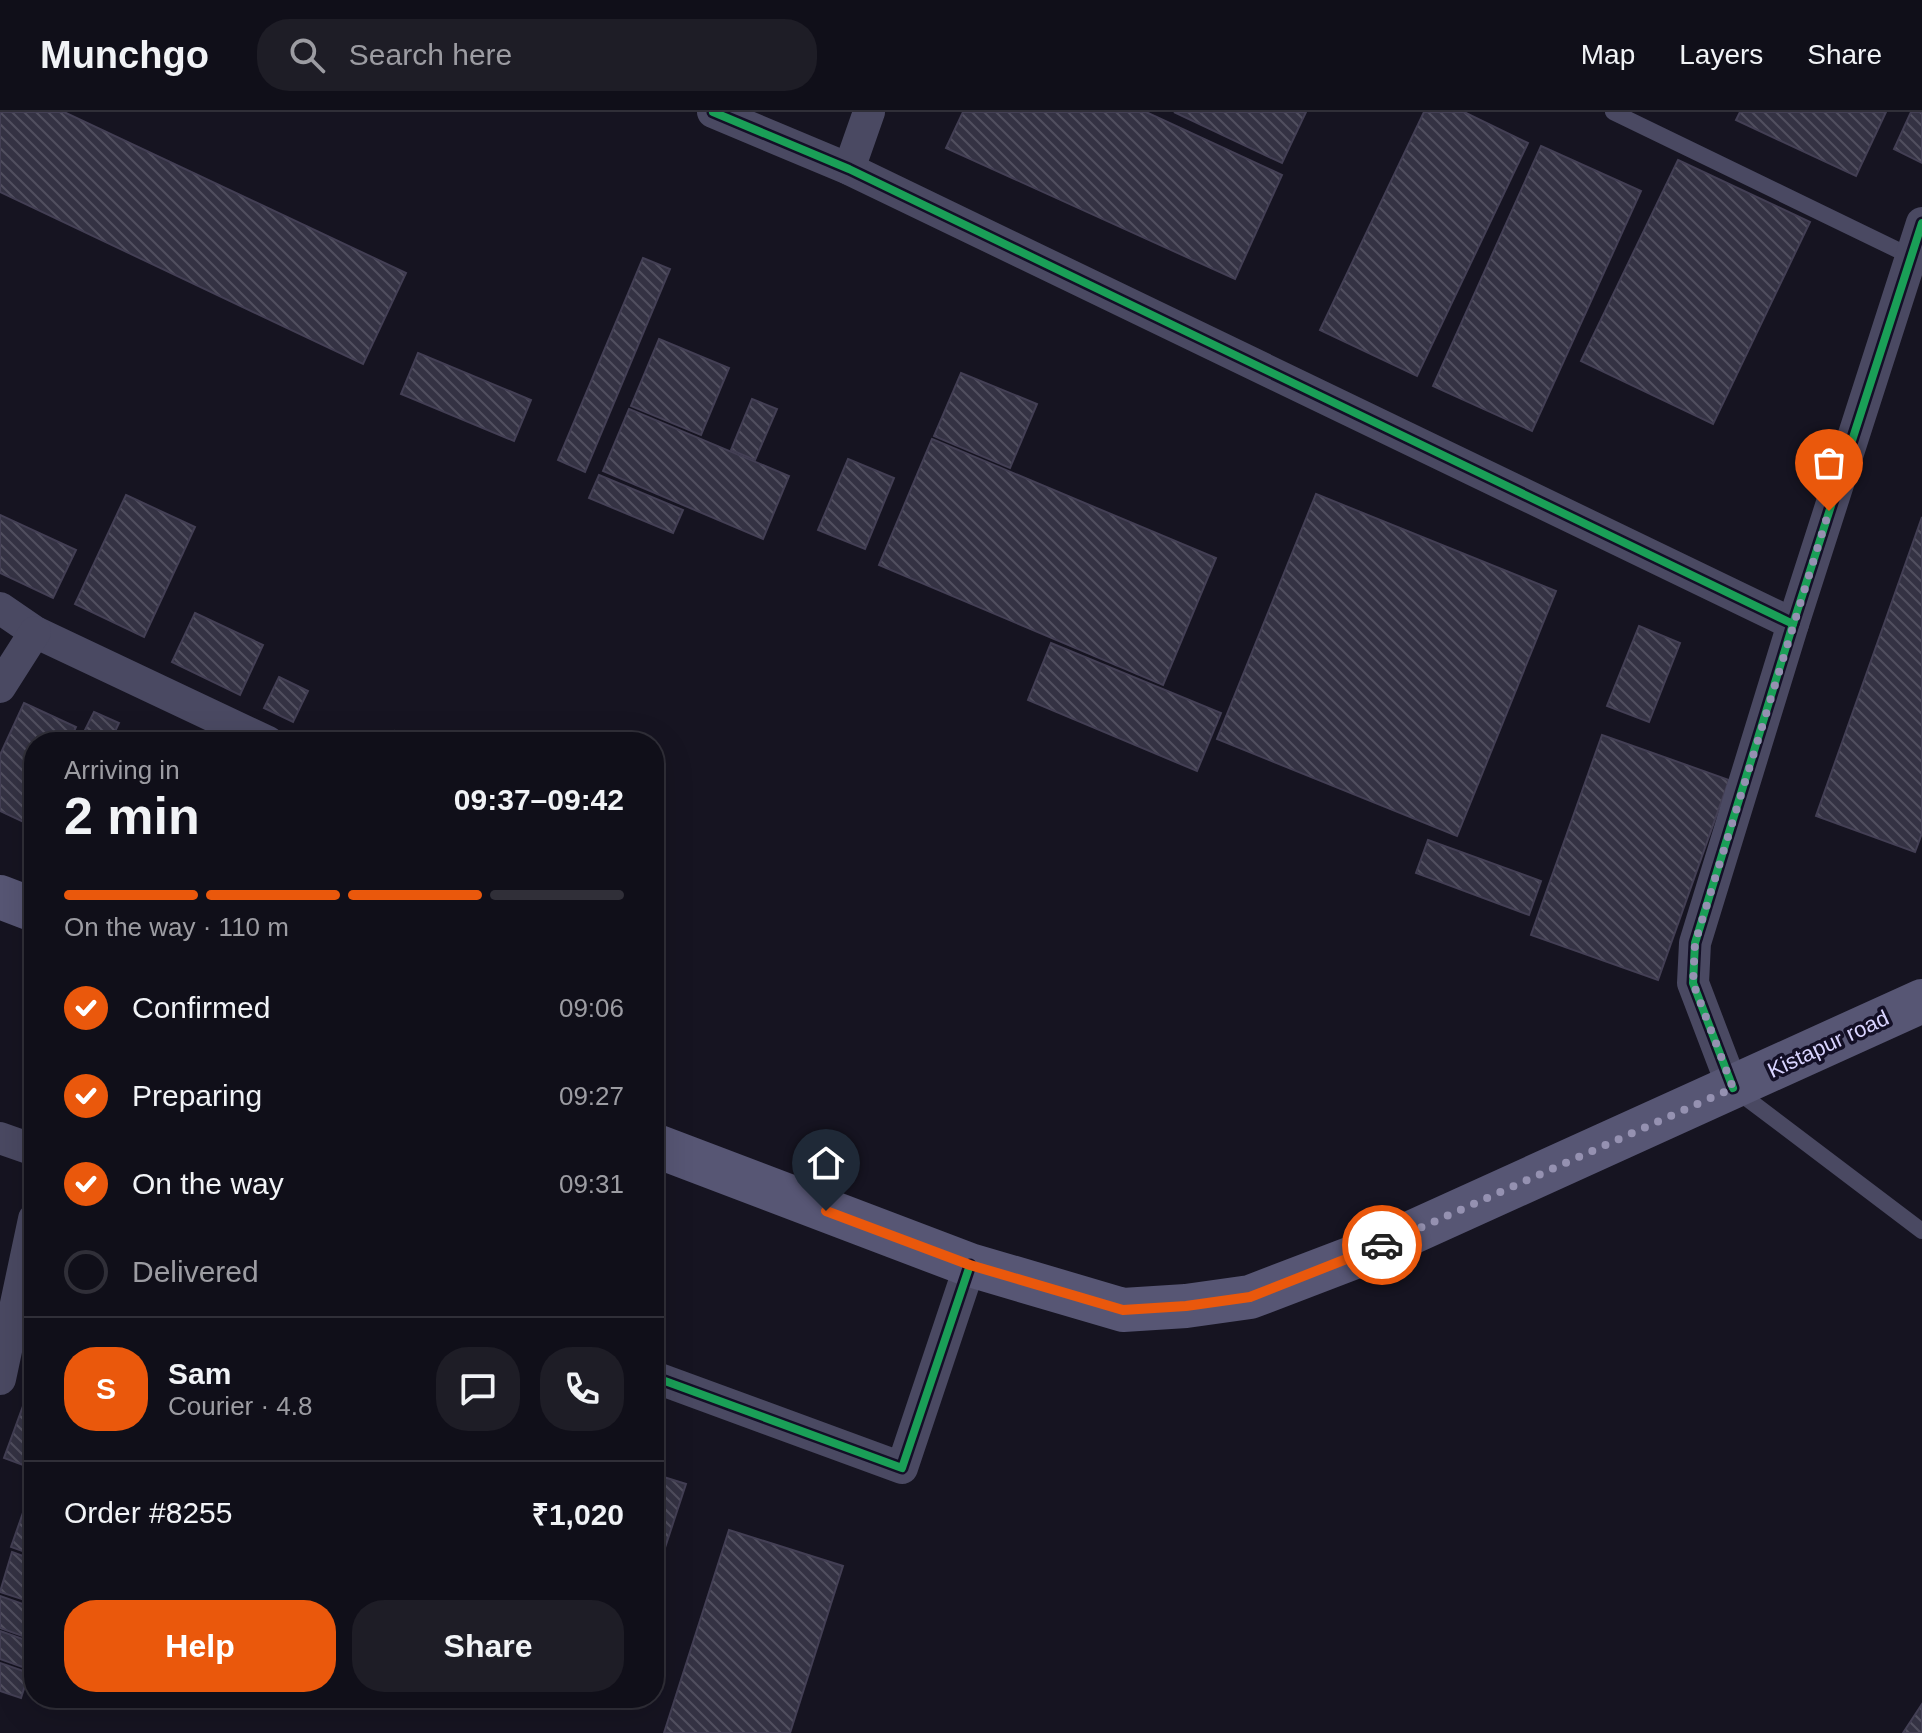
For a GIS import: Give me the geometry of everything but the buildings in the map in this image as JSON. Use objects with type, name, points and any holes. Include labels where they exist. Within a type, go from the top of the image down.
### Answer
[{"type":"main road","points":[[0,897],[24,906]]},
{"type":"main road","name":"Kistapur road","points":[[664,1149],[970,1265],[1123,1310],[1186,1306],[1250,1297],[1373,1250],[1922,1001]]},
{"type":"street","points":[[713,112],[849,169],[1793,624]]},
{"type":"street","points":[[849,169],[869,112]]},
{"type":"street","points":[[1733,1088],[1693,983],[1695,943],[1793,624],[1922,223]]},
{"type":"street","points":[[0,608],[35,632],[247,732]]},
{"type":"street","points":[[0,687],[35,632]]},
{"type":"street","points":[[0,1138],[24,1146]]},
{"type":"street","points":[[664,1381],[902,1468],[970,1265]]},
{"type":"street","points":[[0,1379],[24,1266]]},
{"type":"lane","points":[[1613,112],[1910,256]]},
{"type":"lane","points":[[1733,1088],[1922,1231]]},
{"type":"cycle path","points":[[713,112],[849,169],[1793,624]]},
{"type":"cycle path","points":[[1733,1088],[1693,983],[1695,943],[1793,624],[1922,223]]},
{"type":"cycle path","points":[[664,1381],[902,1468],[970,1265]]},
{"type":"way so far","points":[[1382,1245],[1733,1088],[1693,983],[1695,943],[1829,511]]},
{"type":"route","points":[[826,1211],[970,1265],[1123,1310],[1186,1306],[1250,1297],[1382,1245]]}]
